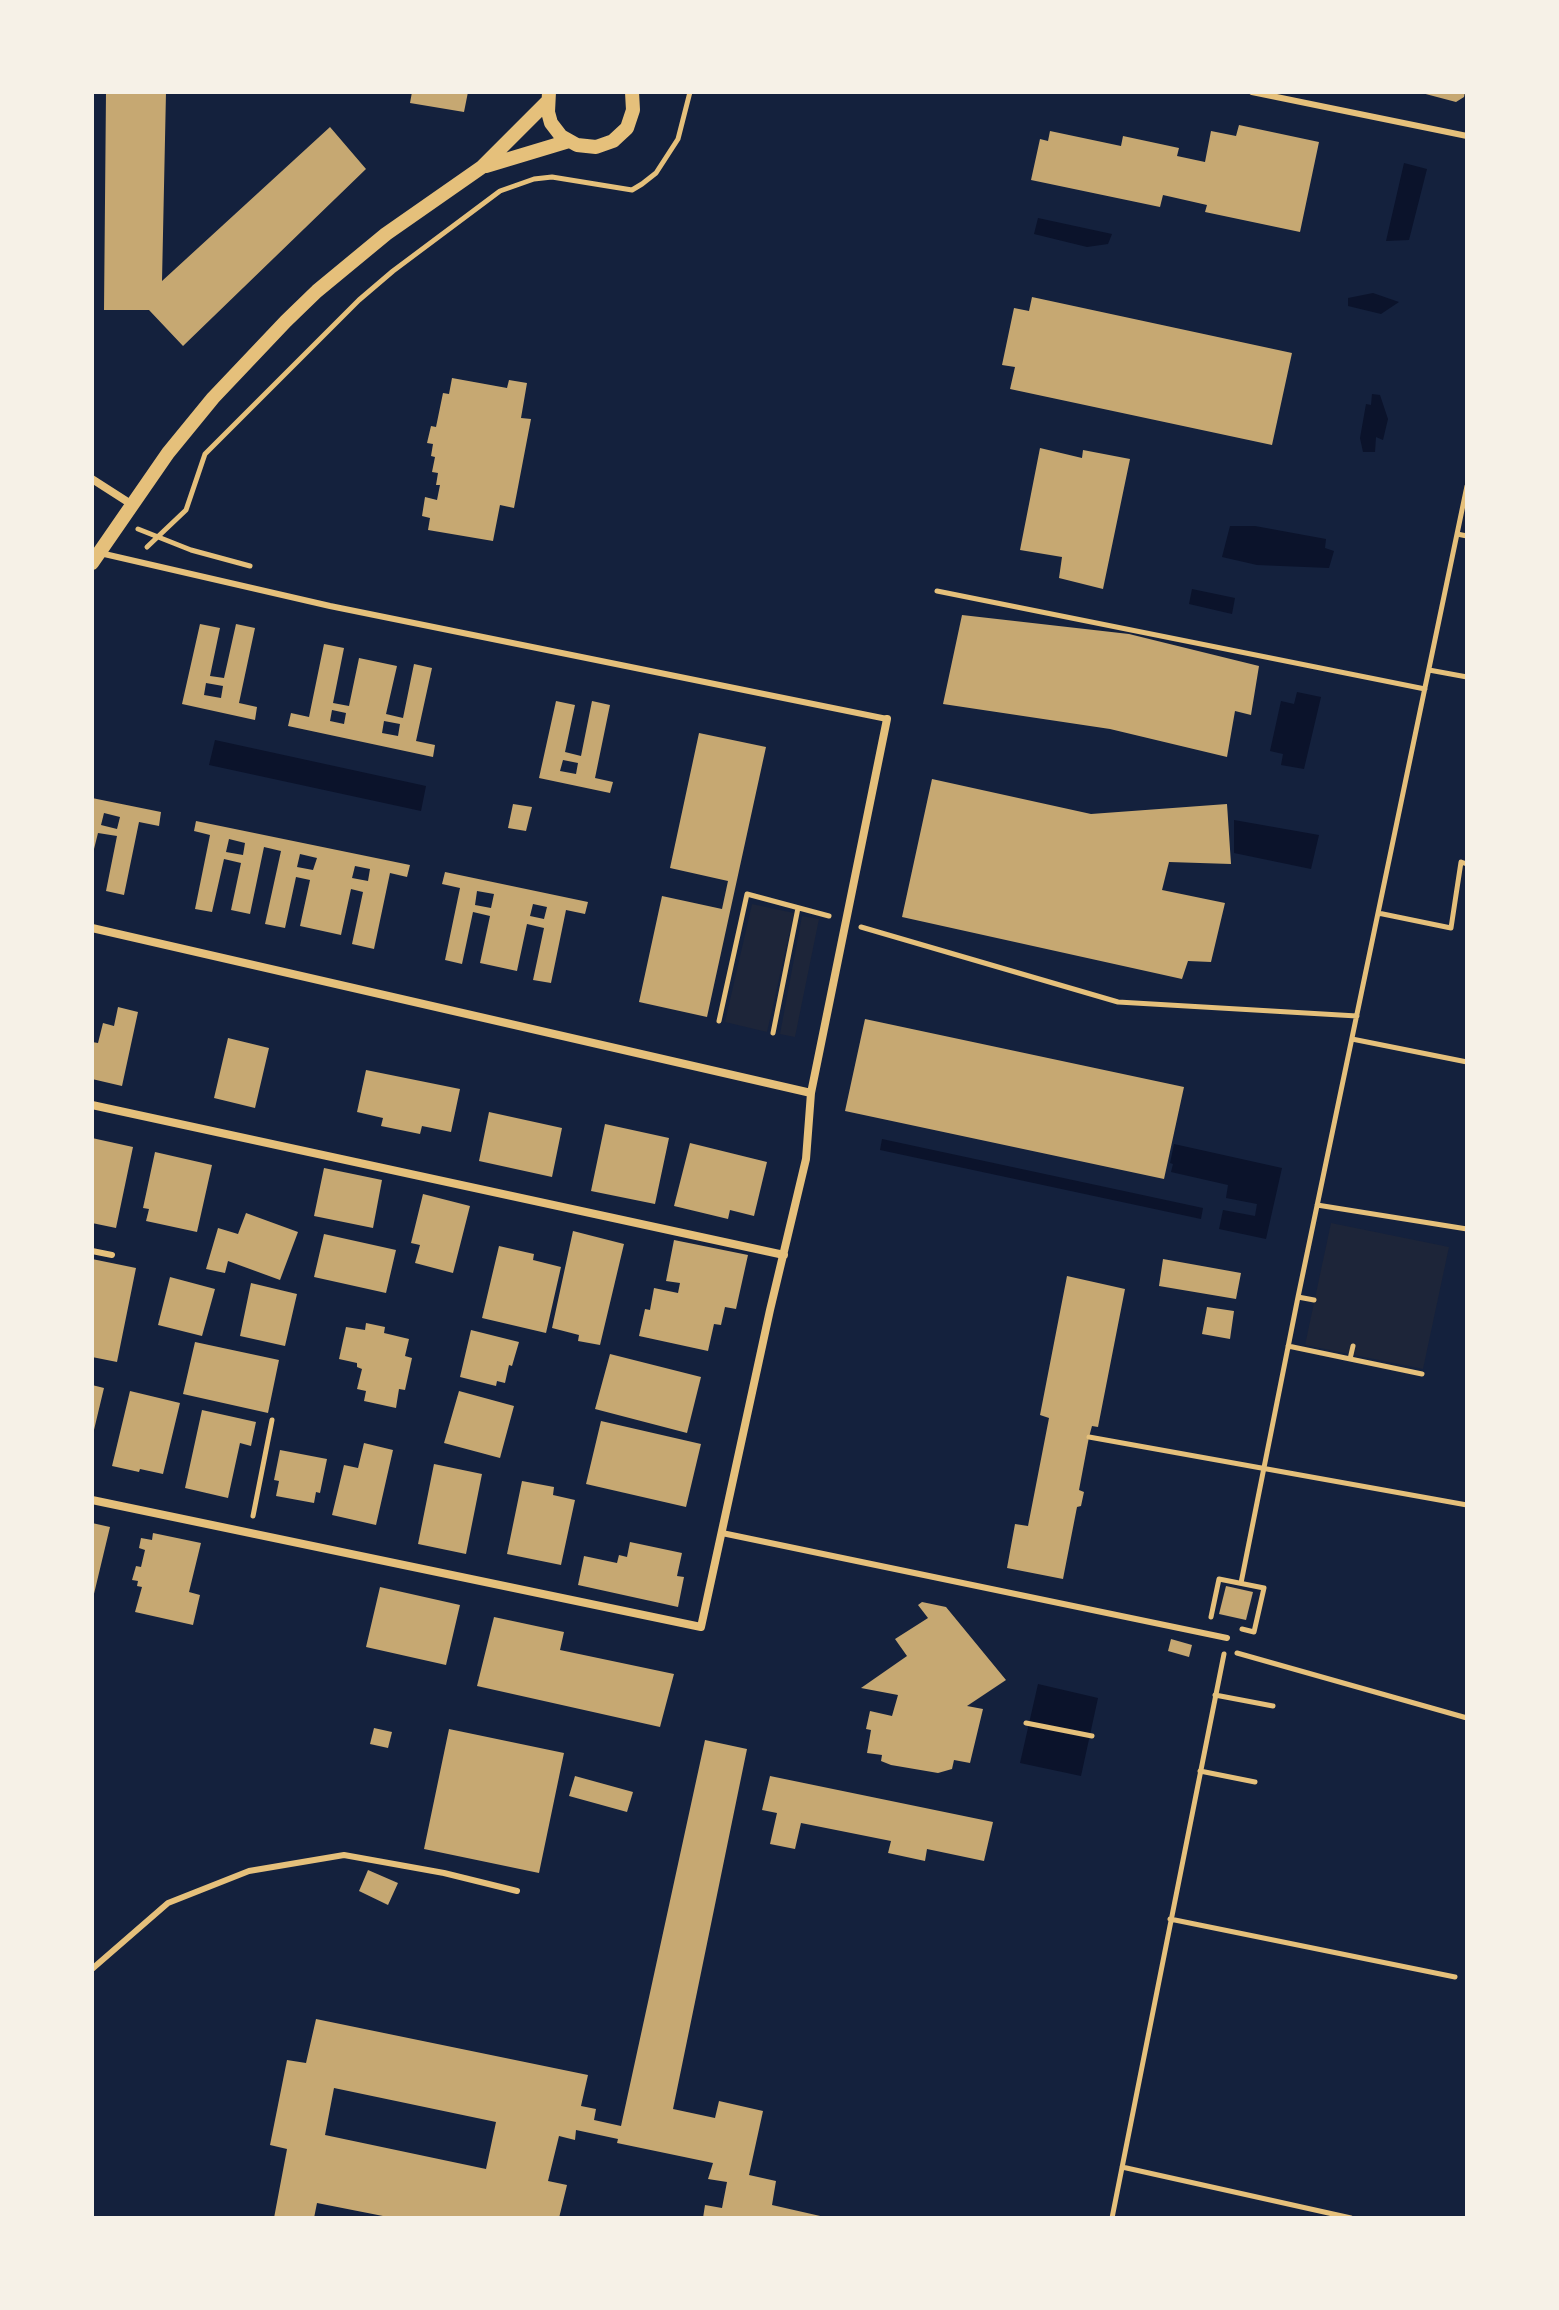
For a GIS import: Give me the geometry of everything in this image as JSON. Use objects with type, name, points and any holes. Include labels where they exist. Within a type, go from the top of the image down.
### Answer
[{"type":"street","points":[[548,97],[551,123],[561,136],[583,147],[596,147],[621,135],[631,119],[632,92]]},
{"type":"street","points":[[95,558],[168,453],[213,398],[317,291],[386,234],[482,167],[548,97]]},
{"type":"street","points":[[482,167],[569,141]]},
{"type":"street","points":[[92,479],[131,504]]},
{"type":"street","points":[[92,1500],[701,1627],[806,1159],[811,1093],[887,719]]},
{"type":"street","points":[[92,928],[811,1093]]},
{"type":"street","points":[[92,1105],[784,1255]]},
{"type":"lane","points":[[1252,92],[1467,136]]},
{"type":"lane","points":[[95,558],[134,559],[330,606],[887,719]]},
{"type":"lane","points":[[92,1251],[112,1255]]},
{"type":"lane","points":[[722,1533],[1227,1638]]},
{"type":"lane","points":[[92,1969],[168,1903],[249,1871],[344,1855],[444,1873],[517,1891]]},
{"type":"path","points":[[134,559],[186,510],[205,454],[359,300],[393,271],[500,191],[534,179],[552,177],[632,190],[642,184],[656,173],[678,139],[690,92]]},
{"type":"path","points":[[1241,1583],[1467,486]]},
{"type":"path","points":[[1457,534],[1467,536]]},
{"type":"path","points":[[937,591],[1425,689]]},
{"type":"path","points":[[1429,670],[1467,677]]},
{"type":"path","points":[[1378,913],[1451,928],[1461,862],[1467,864]]},
{"type":"path","points":[[719,1021],[747,894],[1118,1002],[1357,1016]]},
{"type":"path","points":[[773,1033],[798,908]]},
{"type":"path","points":[[1352,1039],[1467,1062]]},
{"type":"path","points":[[1317,1205],[1467,1229]]},
{"type":"path","points":[[1298,1297],[1314,1300]]},
{"type":"path","points":[[1288,1346],[1422,1374]]},
{"type":"path","points":[[1350,1359],[1353,1346]]},
{"type":"path","points":[[250,1533],[272,1420]]},
{"type":"path","points":[[1089,1437],[1467,1505]]},
{"type":"path","points":[[1207,1634],[1219,1579],[1264,1588],[1254,1632],[1229,1626],[1227,1638]]},
{"type":"path","points":[[1112,2218],[1224,1650],[1467,1718]]},
{"type":"path","points":[[1215,1695],[1273,1706]]},
{"type":"path","points":[[1026,1723],[1092,1736]]},
{"type":"path","points":[[1200,1771],[1255,1782]]},
{"type":"path","points":[[1170,1919],[1455,1977]]},
{"type":"path","points":[[1122,2167],[1351,2218]]},
{"type":"shaded area","points":[[1404,163],[1427,169],[1409,240],[1386,241]]},
{"type":"shaded area","points":[[1038,218],[1112,234],[1108,244],[1087,247],[1034,234]]},
{"type":"shaded area","points":[[1373,293],[1399,302],[1381,314],[1348,306],[1348,298]]},
{"type":"shaded area","points":[[1372,394],[1380,395],[1388,419],[1383,440],[1376,437],[1375,452],[1363,452],[1360,438],[1366,404],[1371,405]]},
{"type":"shaded area","points":[[1230,526],[1255,526],[1326,539],[1325,548],[1334,551],[1329,568],[1257,565],[1222,557]]},
{"type":"shaded area","points":[[1192,589],[1235,598],[1232,614],[1189,604]]},
{"type":"shaded area","points":[[1297,692],[1321,697],[1304,769],[1281,765],[1283,754],[1270,751],[1281,701],[1294,704]]},
{"type":"shaded area","points":[[215,740],[426,786],[421,811],[209,765]]},
{"type":"shaded area","points":[[1234,820],[1319,835],[1311,869],[1234,853]]},
{"type":"shaded area","points":[[752,904],[794,913],[767,1032],[725,1022]]},
{"type":"shaded area","points":[[802,916],[819,919],[795,1037],[780,1034]]},
{"type":"shaded area","points":[[882,1139],[1203,1208],[1201,1219],[880,1150]]},
{"type":"shaded area","points":[[1174,1144],[1282,1168],[1266,1239],[1219,1229],[1223,1210],[1255,1216],[1257,1204],[1226,1198],[1228,1185],[1171,1172]]},
{"type":"shaded area","points":[[1331,1223],[1449,1247],[1423,1369],[1305,1345]]},
{"type":"shaded area","points":[[1038,1684],[1098,1698],[1081,1776],[1020,1763]]},
{"type":"building","points":[[106,92],[166,92],[162,281],[330,127],[366,169],[183,346],[149,310],[104,310]]},
{"type":"building","points":[[412,92],[468,92],[464,112],[410,103]]},
{"type":"building","points":[[1418,92],[1465,92],[1464,97],[1456,102]]},
{"type":"building","points":[[1239,125],[1319,142],[1300,232],[1205,212],[1207,205],[1163,195],[1160,207],[1031,180],[1040,139],[1048,141],[1050,131],[1121,146],[1123,136],[1179,148],[1177,156],[1205,162],[1211,131],[1236,136]]},
{"type":"building","points":[[1032,297],[1292,353],[1272,445],[1010,389],[1015,367],[1002,365],[1014,308],[1029,311]]},
{"type":"building","points":[[452,378],[507,388],[509,380],[527,383],[521,418],[531,419],[514,508],[500,505],[493,541],[428,530],[430,518],[422,516],[425,497],[437,500],[440,485],[436,485],[438,473],[432,472],[435,457],[431,456],[433,444],[427,443],[431,426],[436,427],[443,393],[449,394]]},
{"type":"building","points":[[1040,448],[1082,458],[1083,450],[1130,459],[1103,589],[1059,578],[1062,557],[1020,550]]},
{"type":"building","points":[[962,615],[1129,634],[1259,666],[1251,715],[1235,711],[1227,757],[1110,729],[943,704]]},
{"type":"building","points":[[200,624],[220,628],[210,676],[224,678],[236,624],[255,628],[239,703],[257,707],[255,720],[182,704]],"holes":[[[206,683],[223,686],[221,698],[204,695]]]},
{"type":"building","points":[[324,644],[344,648],[333,703],[349,706],[359,658],[397,666],[386,714],[403,718],[414,664],[432,668],[416,741],[435,745],[433,757],[288,726],[291,713],[309,717]],"holes":[[[332,710],[346,713],[344,724],[330,721]],[[384,721],[400,724],[398,736],[382,733]]]},
{"type":"building","points":[[556,701],[575,705],[565,752],[581,756],[592,701],[610,705],[595,778],[613,782],[610,793],[539,778]],"holes":[[[563,760],[578,763],[576,774],[560,771]]]},
{"type":"building","points":[[699,733],[766,747],[707,1017],[639,1002],[662,896],[722,909],[728,881],[670,868]]},
{"type":"building","points":[[932,779],[1091,814],[1227,804],[1231,864],[1169,862],[1162,890],[1225,903],[1211,962],[1188,961],[1182,979],[902,917]]},
{"type":"building","points":[[92,798],[161,812],[159,826],[139,822],[124,895],[106,891],[117,836],[98,833],[92,857]],"holes":[[[104,813],[120,817],[117,829],[101,825]]]},
{"type":"building","points":[[513,804],[532,807],[526,831],[508,828]]},
{"type":"building","points":[[196,821],[410,865],[407,877],[390,873],[374,949],[352,944],[363,892],[351,889],[341,935],[300,926],[310,880],[296,877],[285,928],[265,924],[281,851],[264,847],[250,914],[231,910],[241,863],[224,859],[212,912],[195,909],[210,835],[194,831]],"holes":[[[229,839],[245,843],[243,855],[226,852]],[[300,854],[317,858],[313,870],[297,867]],[[355,866],[370,869],[368,881],[352,878]]]},
{"type":"building","points":[[445,872],[588,902],[585,914],[566,910],[551,983],[533,980],[544,928],[527,924],[517,971],[480,963],[490,916],[473,912],[462,964],[445,960],[460,888],[442,884]],"holes":[[[477,891],[494,894],[491,908],[475,905]],[[533,904],[547,907],[544,919],[530,916]]]},
{"type":"building","points":[[118,1007],[138,1012],[122,1086],[92,1079],[92,1042],[98,1043],[103,1023],[114,1026]]},
{"type":"building","points":[[865,1019],[1184,1087],[1164,1179],[845,1111]]},
{"type":"building","points":[[228,1038],[269,1048],[255,1108],[214,1098]]},
{"type":"building","points":[[366,1070],[460,1089],[451,1132],[422,1126],[420,1134],[381,1126],[383,1118],[357,1112]]},
{"type":"building","points":[[489,1112],[562,1128],[552,1177],[479,1161]]},
{"type":"building","points":[[605,1124],[669,1138],[655,1204],[591,1191]]},
{"type":"building","points":[[92,1138],[133,1147],[116,1228],[92,1223]]},
{"type":"building","points":[[690,1143],[767,1162],[754,1216],[730,1210],[728,1219],[674,1206]]},
{"type":"building","points":[[155,1152],[212,1165],[197,1232],[146,1221],[149,1209],[143,1208]]},
{"type":"building","points":[[324,1168],[382,1180],[373,1228],[314,1216]]},
{"type":"building","points":[[423,1194],[470,1206],[453,1273],[415,1263],[420,1245],[411,1243]]},
{"type":"building","points":[[246,1213],[298,1232],[280,1280],[228,1261],[225,1273],[206,1269],[218,1228],[238,1234]]},
{"type":"building","points":[[573,1231],[624,1244],[600,1345],[578,1341],[579,1335],[552,1328]]},
{"type":"building","points":[[324,1234],[396,1250],[386,1293],[314,1277]]},
{"type":"building","points":[[674,1240],[748,1255],[736,1309],[725,1307],[721,1325],[714,1324],[708,1351],[639,1336],[645,1309],[650,1310],[654,1288],[678,1293],[680,1283],[666,1281]]},
{"type":"building","points":[[499,1246],[534,1254],[533,1260],[561,1267],[546,1333],[482,1318]]},
{"type":"building","points":[[92,1259],[136,1268],[117,1362],[92,1357]]},
{"type":"building","points":[[1163,1259],[1241,1273],[1236,1299],[1159,1286]]},
{"type":"building","points":[[1067,1276],[1125,1289],[1098,1427],[1092,1426],[1089,1437],[1079,1490],[1084,1492],[1081,1506],[1077,1507],[1063,1579],[1007,1568],[1015,1524],[1028,1526],[1049,1418],[1040,1415]]},
{"type":"building","points":[[170,1277],[215,1289],[202,1336],[158,1325]]},
{"type":"building","points":[[251,1283],[297,1294],[285,1346],[240,1336]]},
{"type":"building","points":[[1207,1307],[1234,1311],[1230,1339],[1202,1334]]},
{"type":"building","points":[[366,1323],[385,1327],[384,1333],[409,1339],[405,1356],[412,1358],[405,1390],[399,1389],[396,1408],[364,1401],[366,1391],[357,1389],[362,1369],[357,1367],[357,1363],[339,1359],[346,1327],[365,1330]]},
{"type":"building","points":[[471,1330],[519,1342],[505,1383],[497,1381],[496,1386],[460,1377]]},
{"type":"building","points":[[195,1342],[279,1360],[268,1413],[183,1394]]},
{"type":"building","points":[[610,1354],[701,1377],[687,1433],[595,1409]]},
{"type":"building","points":[[92,1385],[104,1388],[93,1434],[92,1434]]},
{"type":"building","points":[[130,1391],[180,1403],[163,1474],[112,1466]]},
{"type":"building","points":[[459,1391],[514,1406],[500,1458],[444,1443]]},
{"type":"building","points":[[202,1410],[256,1422],[251,1446],[240,1443],[228,1498],[185,1488]]},
{"type":"building","points":[[601,1421],[701,1444],[686,1507],[586,1484]]},
{"type":"building","points":[[364,1443],[393,1450],[376,1525],[332,1515],[344,1465],[358,1468]]},
{"type":"building","points":[[280,1450],[327,1459],[320,1493],[316,1492],[314,1503],[276,1496],[279,1481],[274,1480]]},
{"type":"building","points":[[434,1464],[482,1474],[466,1554],[418,1544]]},
{"type":"building","points":[[522,1481],[554,1487],[553,1495],[575,1500],[561,1565],[507,1554]]},
{"type":"building","points":[[92,1523],[110,1527],[93,1598],[92,1597]]},
{"type":"building","points":[[153,1533],[201,1543],[189,1592],[200,1595],[193,1625],[135,1612],[142,1587],[137,1586],[138,1581],[132,1580],[136,1566],[141,1567],[145,1550],[139,1548],[141,1538],[152,1540]]},
{"type":"building","points":[[630,1542],[682,1553],[677,1576],[684,1577],[678,1607],[578,1585],[584,1556],[617,1563],[619,1555],[627,1557]]},
{"type":"building","points":[[1226,1586],[1253,1592],[1246,1620],[1219,1614]]},
{"type":"building","points":[[380,1587],[460,1605],[446,1665],[366,1647]]},
{"type":"building","points":[[922,1602],[946,1607],[1006,1680],[967,1706],[983,1709],[970,1763],[954,1760],[952,1769],[938,1773],[891,1765],[881,1761],[882,1755],[867,1753],[871,1730],[866,1729],[870,1711],[892,1716],[898,1695],[861,1688],[907,1656],[895,1639],[928,1618],[918,1605]]},
{"type":"building","points":[[494,1617],[564,1632],[560,1650],[674,1674],[660,1727],[477,1686]]},
{"type":"building","points":[[1171,1639],[1192,1645],[1189,1657],[1168,1651]]},
{"type":"building","points":[[374,1728],[392,1732],[388,1748],[370,1744]]},
{"type":"building","points":[[449,1729],[564,1753],[539,1873],[424,1849]]},
{"type":"building","points":[[705,1740],[747,1749],[673,2109],[715,2118],[719,2101],[763,2111],[749,2175],[776,2181],[772,2205],[829,2218],[703,2218],[705,2205],[722,2208],[727,2182],[708,2179],[713,2163],[617,2143],[618,2139],[576,2130],[575,2140],[559,2136],[548,2181],[567,2185],[559,2218],[393,2218],[317,2203],[314,2218],[274,2218],[287,2149],[270,2145],[287,2060],[306,2063],[316,2019],[588,2075],[581,2106],[596,2109],[594,2120],[621,2126]],"holes":[[[334,2088],[496,2122],[486,2169],[325,2135]]]},
{"type":"building","points":[[575,1776],[633,1792],[627,1812],[569,1796]]},
{"type":"building","points":[[770,1776],[993,1822],[984,1861],[927,1849],[925,1861],[888,1853],[891,1841],[801,1823],[795,1849],[770,1844],[777,1813],[762,1810]]},
{"type":"building","points":[[368,1870],[398,1883],[388,1905],[359,1891]]}]
